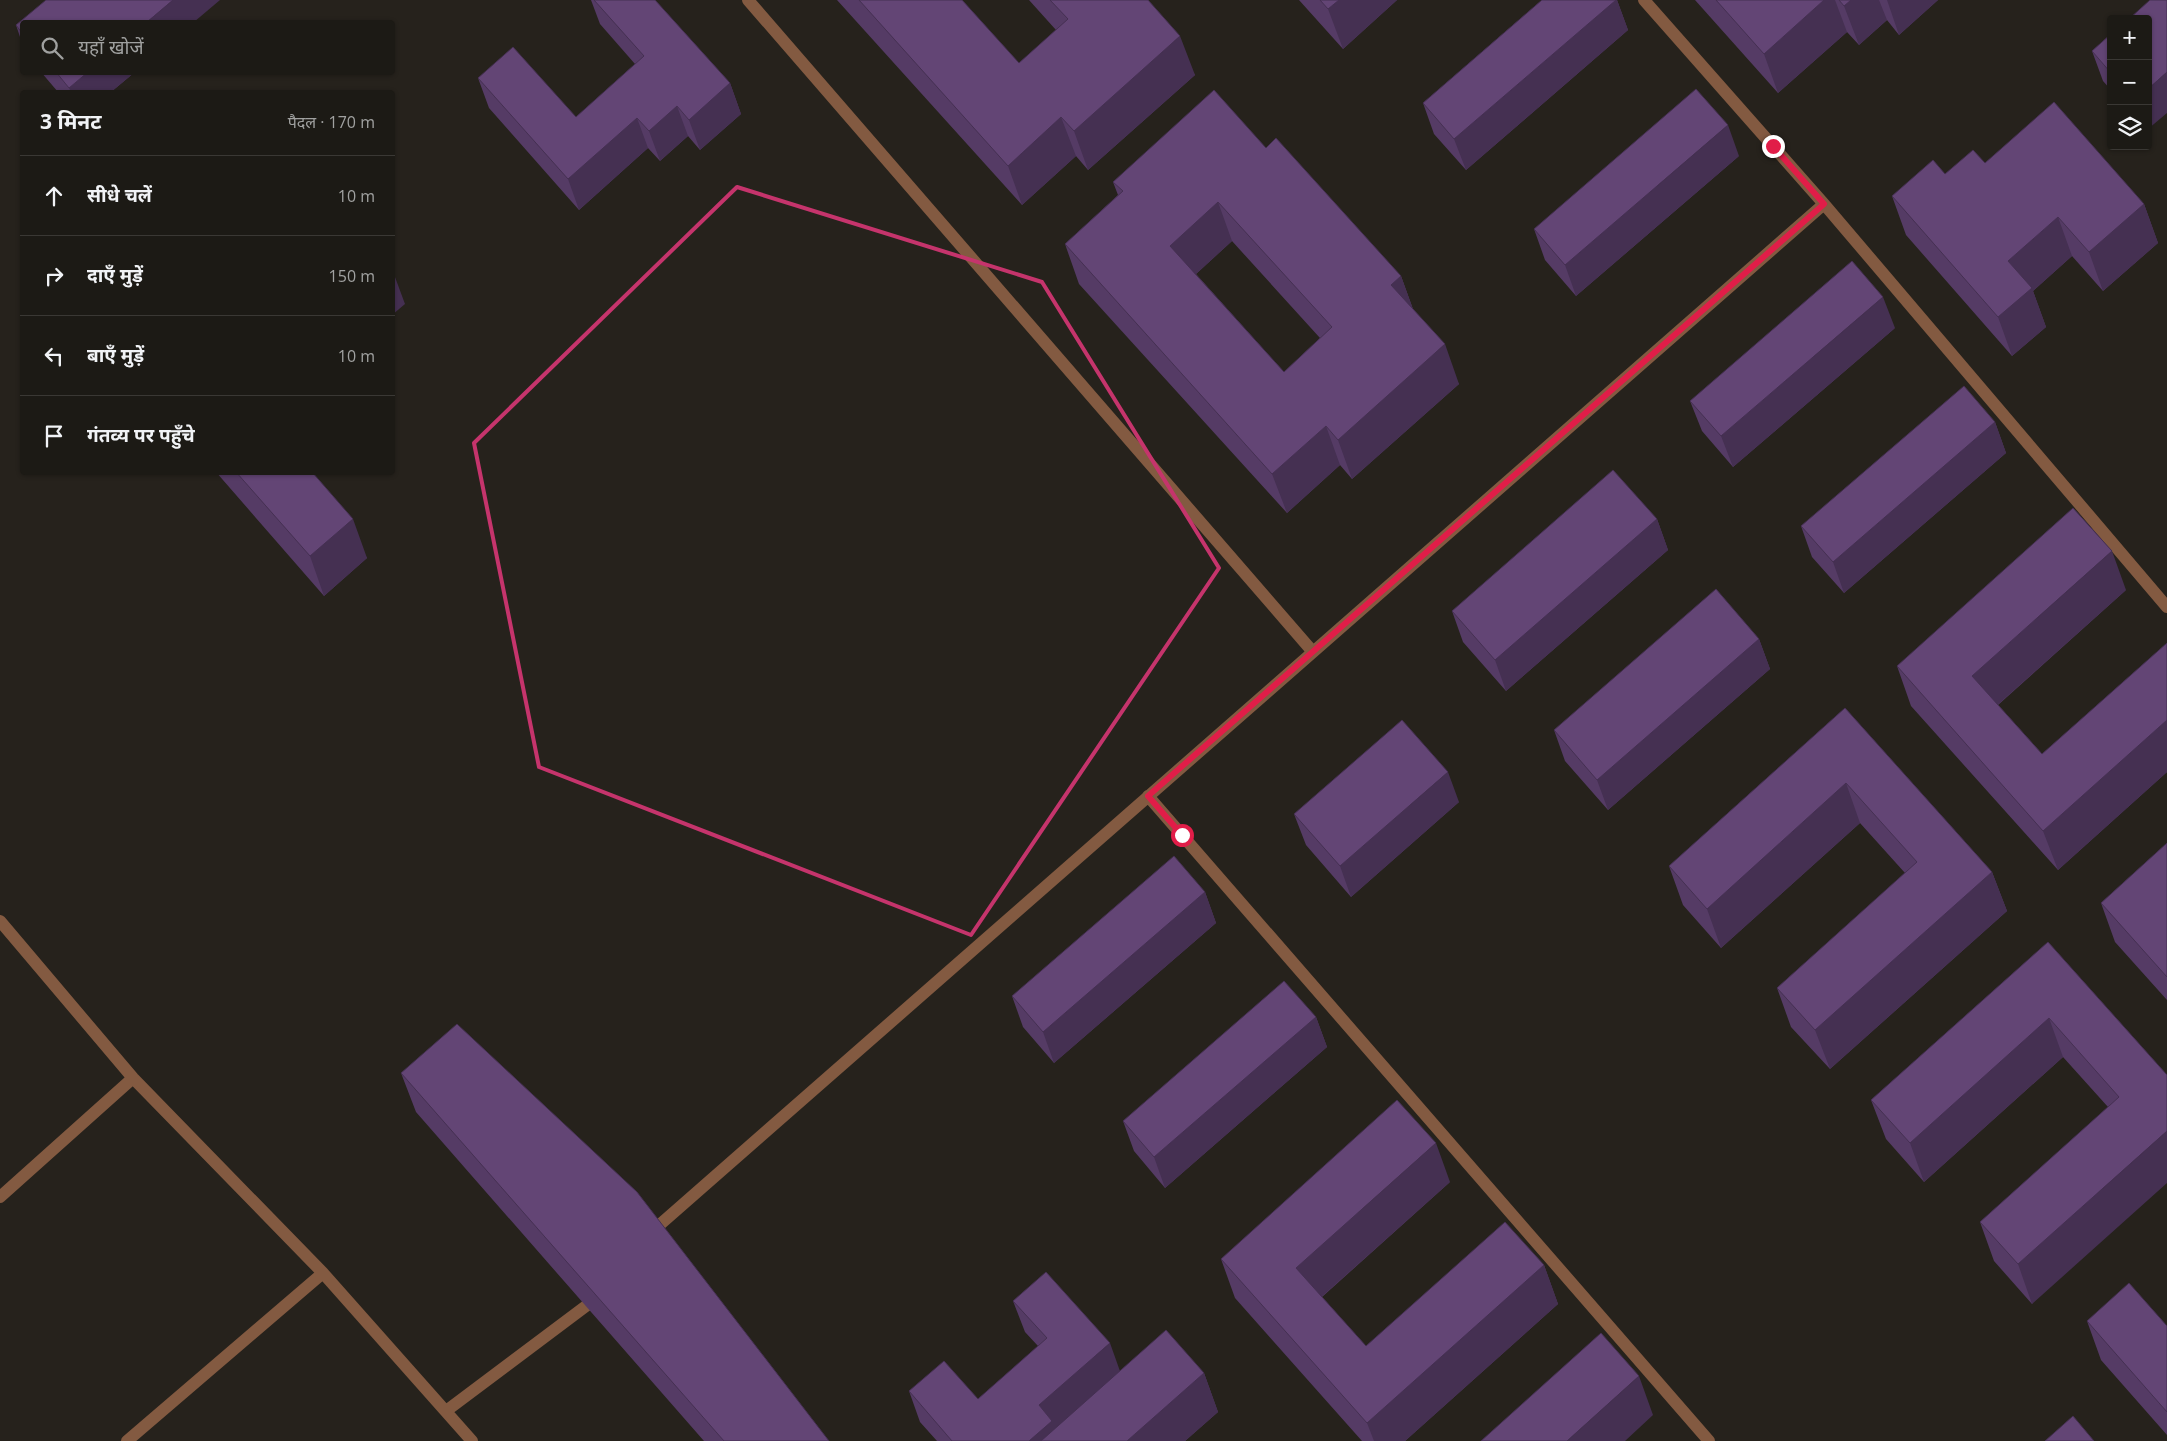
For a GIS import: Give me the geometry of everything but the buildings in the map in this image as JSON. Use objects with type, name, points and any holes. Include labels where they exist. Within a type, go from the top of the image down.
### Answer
[{"type":"street","points":[[748,0],[1313,652]]},
{"type":"street","points":[[1644,0],[1824,204],[2167,607]]},
{"type":"street","points":[[638,1246],[651,1231],[1824,204]]},
{"type":"street","points":[[1148,796],[1709,1441]]},
{"type":"street","points":[[0,921],[133,1078],[323,1273],[472,1441]]},
{"type":"street","points":[[0,1197],[133,1078]]},
{"type":"street","points":[[127,1441],[323,1273]]},
{"type":"street","points":[[446,1411],[586,1306],[606,1284]]},
{"type":"highlighted area","points":[[737,187],[1042,282],[1219,568],[971,935],[539,767],[474,443]]},
{"type":"route","points":[[1182,835],[1148,796],[1824,204],[1773,146]]}]
